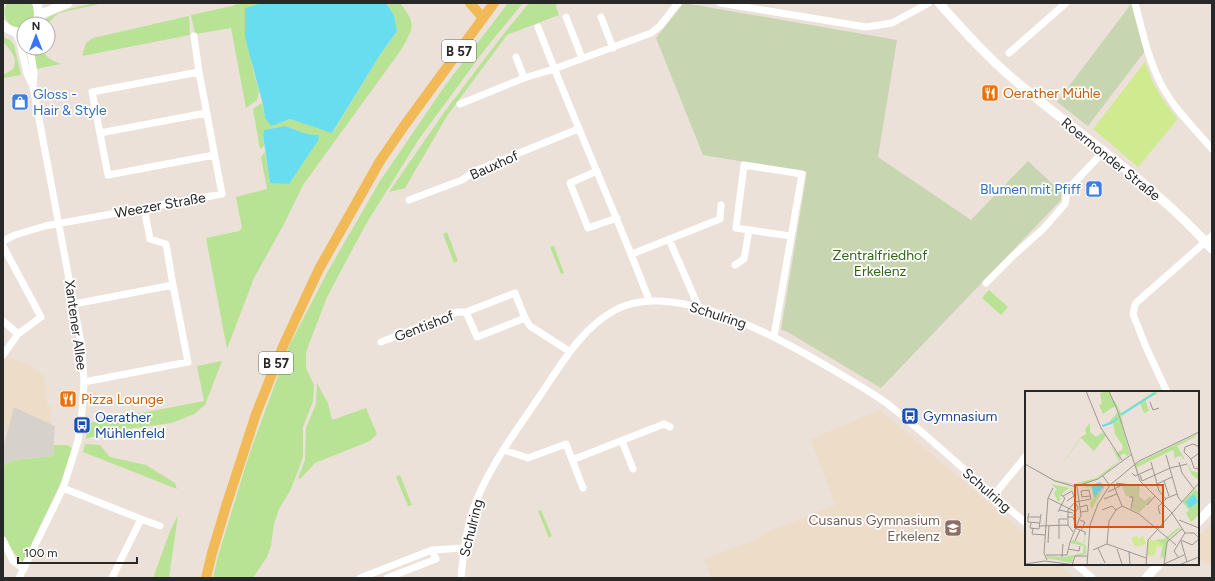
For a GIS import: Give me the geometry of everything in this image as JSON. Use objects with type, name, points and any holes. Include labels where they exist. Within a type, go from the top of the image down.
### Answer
[{"type":"main road","points":[[37,3],[39,9],[38,16]]},
{"type":"main road","points":[[44,16],[68,3]]},
{"type":"main road","points":[[470,3],[483,18]]},
{"type":"main road","name":"Roermonder Straße","points":[[939,3],[968,36],[1003,70],[1104,151],[1209,239],[1212,250]]},
{"type":"main road","name":"B 57","points":[[206,578],[224,510],[256,414],[284,344],[319,269],[380,161],[483,18],[490,4]]},
{"type":"main road","points":[[3,25],[10,30],[16,31]]},
{"type":"main road","points":[[1199,521],[1212,507]]},
{"type":"main road","points":[[1146,578],[1158,565]]},
{"type":"street","points":[[460,104],[524,78],[614,48],[651,33],[660,26],[678,3]]},
{"type":"street","points":[[720,3],[866,27],[892,23],[929,3]]},
{"type":"street","points":[[1009,53],[1066,3]]},
{"type":"street","points":[[1135,3],[1150,56],[1161,84],[1174,104],[1212,149]]},
{"type":"street","points":[[566,17],[582,58]]},
{"type":"street","points":[[601,17],[614,48]]},
{"type":"street","points":[[538,27],[578,129],[632,254],[649,300]]},
{"type":"street","name":"Weezer Straße","points":[[3,241],[29,230],[222,194],[206,113],[194,36]]},
{"type":"street","name":"Xantener Allee","points":[[23,56],[27,74],[33,86]]},
{"type":"street","name":"Xantener Allee","points":[[19,578],[63,488],[78,441],[84,382],[82,348],[33,86],[34,73],[31,56]]},
{"type":"street","points":[[516,57],[524,78]]},
{"type":"street","points":[[199,72],[92,92],[108,175],[214,154]]},
{"type":"street","points":[[100,133],[206,113]]},
{"type":"street","name":"Bauxhof","points":[[409,200],[462,180],[475,171],[578,129]]},
{"type":"street","points":[[986,283],[1014,255],[1044,229],[1065,204],[1067,192],[1071,186],[1104,151]]},
{"type":"street","points":[[774,336],[790,236],[802,174],[744,165],[736,228],[790,236]]},
{"type":"street","points":[[597,171],[570,183],[588,228],[617,218]]},
{"type":"street","points":[[632,254],[720,219],[721,205]]},
{"type":"street","points":[[84,382],[188,362],[166,244],[150,239],[144,208]]},
{"type":"street","points":[[735,265],[744,259],[749,230]]},
{"type":"street","points":[[669,239],[698,306]]},
{"type":"street","points":[[1167,391],[1146,347],[1133,314],[1135,305],[1209,239]]},
{"type":"street","points":[[3,246],[41,317],[18,334],[3,355]]},
{"type":"street","points":[[74,304],[173,285]]},
{"type":"street","name":"Gentishof","points":[[381,342],[457,312],[466,312],[515,293],[525,318],[530,326],[569,351]]},
{"type":"street","name":"Schulring","points":[[461,578],[464,548],[474,504],[504,450],[569,351],[589,330],[616,310],[649,300],[698,306],[774,336],[869,392],[887,404],[1025,522]]},
{"type":"street","name":"Gentishof","points":[[466,312],[477,337],[525,318]]},
{"type":"street","points":[[3,321],[18,334]]},
{"type":"street","points":[[572,460],[664,424],[670,427]]},
{"type":"street","points":[[622,441],[633,469]]},
{"type":"street","points":[[504,450],[528,458],[566,444],[583,488]]},
{"type":"street","points":[[994,495],[1025,457]]},
{"type":"street","points":[[63,488],[160,526]]},
{"type":"street","points":[[112,578],[141,519]]},
{"type":"street","points":[[3,540],[14,561],[24,569]]},
{"type":"street","points":[[360,578],[432,550],[464,548]]},
{"type":"street","points":[[387,578],[436,558],[432,550]]},
{"type":"street","points":[[1077,565],[1092,578]]},
{"type":"shaded area","points":[[7,357],[26,363],[44,376],[47,405],[51,406],[51,424],[14,407],[8,431],[3,431],[3,366]]},
{"type":"shaded area","points":[[14,407],[55,426],[53,456],[13,460],[3,466],[3,448]]},
{"type":"shaded area","points":[[880,410],[1025,534],[1025,565],[1060,565],[1075,578],[711,578],[704,559],[762,537],[762,534],[835,505],[811,439]]},
{"type":"shaded area","points":[[1212,523],[1212,567],[1199,557],[1199,536]]},
{"type":"green space","points":[[7,3],[31,3],[34,8],[34,16],[16,16],[16,27],[14,27],[10,25],[5,17],[5,8]]},
{"type":"green space","points":[[96,3],[104,3],[51,16],[59,12]]},
{"type":"green space","points":[[239,3],[263,3],[245,9],[253,70],[259,91],[257,100],[246,108],[231,28],[195,34],[191,15],[232,6]]},
{"type":"green space","points":[[386,3],[400,3],[405,10],[409,16],[412,26],[409,36],[401,50],[303,185],[284,224],[254,278],[227,349],[206,238],[239,231],[242,228],[236,197],[267,189],[261,157],[265,152],[270,183],[318,135],[302,133],[285,126],[264,130],[264,146],[260,149],[253,109],[262,103],[265,118],[271,125],[290,119],[333,132],[380,55],[397,31],[394,15]]},
{"type":"green space","points":[[508,3],[523,3],[486,48],[419,139],[366,224],[327,297],[306,352],[306,368],[314,385],[313,401],[303,427],[303,456],[290,491],[279,509],[274,524],[271,546],[267,557],[253,578],[213,578],[218,556],[250,452],[289,346],[328,271],[380,181],[444,87]]},
{"type":"green space","points":[[529,3],[557,3],[556,7],[559,15],[507,35],[447,116],[405,188],[389,192],[445,111]]},
{"type":"green space","name":"Zentralfriedhof Erkelenz","points":[[684,3],[897,40],[878,157],[971,220],[1028,161],[1061,192],[1061,200],[881,388],[786,331],[781,330],[807,172],[703,155],[656,38]]},
{"type":"green space","points":[[1131,4],[1145,51],[1088,126],[1057,102]]},
{"type":"green space","points":[[189,16],[190,35],[82,56],[86,43],[93,38]]},
{"type":"green space","points":[[3,37],[10,40],[14,45],[21,75],[3,78],[3,75],[12,70],[15,58],[3,42]]},
{"type":"green space","points":[[34,56],[47,56],[61,64],[36,69]]},
{"type":"green space","points":[[1145,62],[1158,92],[1178,119],[1138,167],[1093,129]]},
{"type":"green space","points":[[447,232],[458,261],[454,263],[443,234]]},
{"type":"green space","points":[[554,246],[564,273],[561,274],[550,247]]},
{"type":"green space","points":[[989,290],[1008,307],[1001,315],[982,298]]},
{"type":"green space","points":[[222,361],[205,405],[194,414],[172,423],[106,432],[86,439],[89,423],[204,401],[197,366]]},
{"type":"green space","points":[[317,383],[328,403],[332,420],[366,408],[377,434],[370,441],[315,463],[300,479],[298,478],[305,460],[306,428],[316,404]]},
{"type":"green space","points":[[85,444],[100,445],[110,457],[146,465],[175,483],[177,489],[83,452]]},
{"type":"green space","points":[[54,445],[67,445],[72,448],[62,480],[23,562],[15,554],[3,536],[3,466],[13,460],[53,456]]},
{"type":"green space","points":[[400,475],[412,505],[408,506],[396,477]]},
{"type":"green space","points":[[541,510],[552,536],[549,538],[538,511]]},
{"type":"green space","points":[[178,515],[169,578],[153,578],[170,531]]},
{"type":"water","points":[[263,3],[386,3],[394,15],[397,31],[380,55],[332,133],[290,119],[271,126],[265,118],[245,37],[245,8]]},
{"type":"water","points":[[285,126],[305,133],[318,135],[319,139],[289,184],[270,183],[263,135],[264,130]]},
{"type":"place","name":"Oerather Mühle","points":[[990,93]]},
{"type":"place","name":"Gloss - Hair & Style","points":[[20,102]]},
{"type":"place","name":"Blumen mit Pfiff","points":[[1094,189]]},
{"type":"place","name":"Pizza Lounge","points":[[68,399]]},
{"type":"place","name":"Gymnasium","points":[[910,416]]},
{"type":"place","name":"Oerather Mühlenfeld","points":[[82,425]]},
{"type":"place","name":"Cusanus Gymnasium Erkelenz","points":[[953,528]]}]
